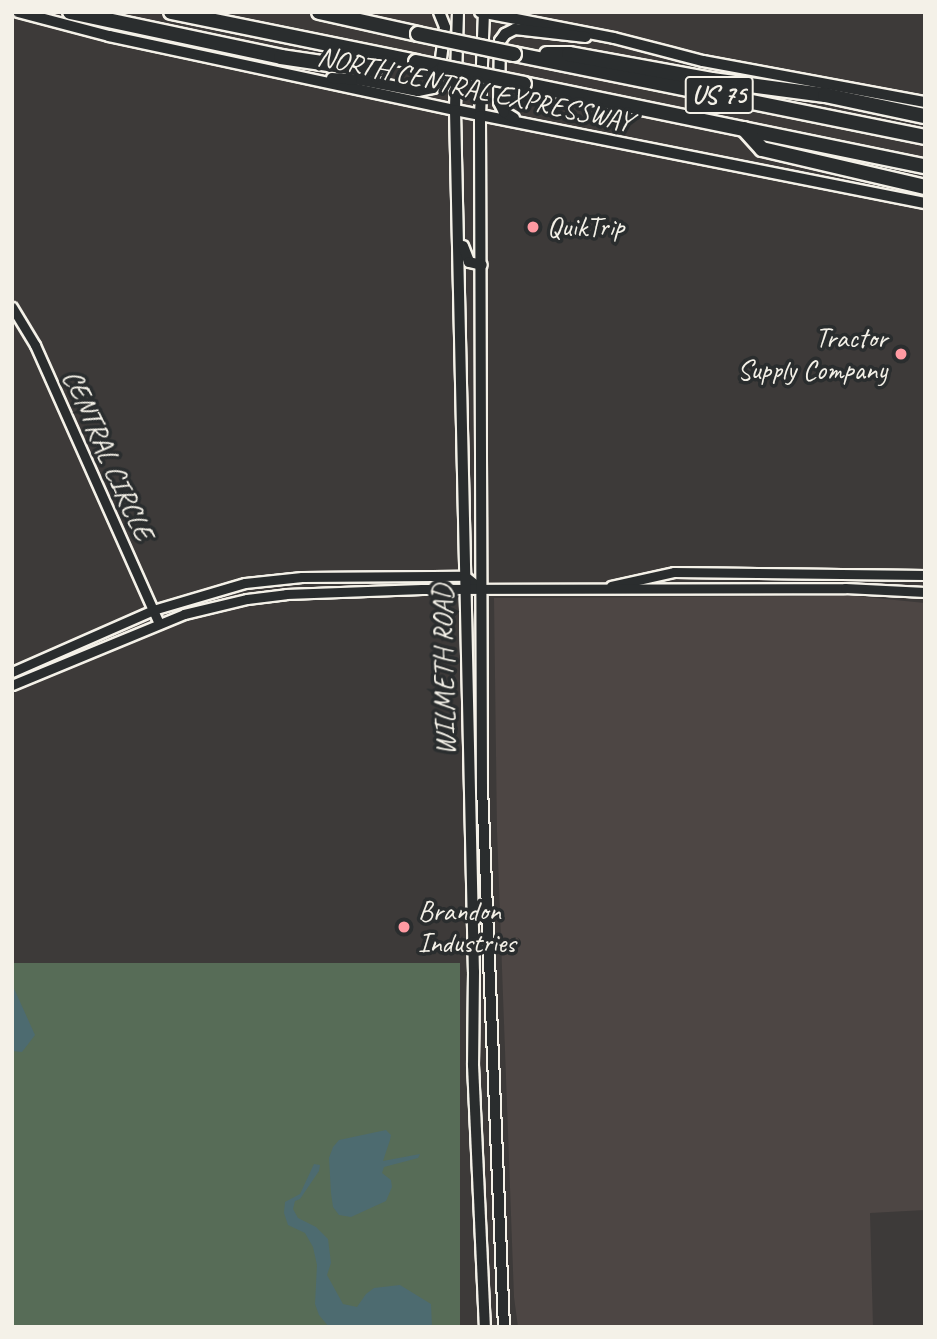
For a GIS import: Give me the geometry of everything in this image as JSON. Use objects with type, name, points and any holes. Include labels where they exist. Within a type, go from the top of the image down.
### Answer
[{"type":"highway","points":[[70,12],[281,57],[369,70],[393,58]]},
{"type":"highway","name":"US 75","points":[[171,12],[925,166]]},
{"type":"highway","name":"US 75","points":[[319,12],[925,137]]},
{"type":"highway","points":[[514,54],[569,54],[712,80],[825,95],[925,116]]},
{"type":"highway","points":[[744,129],[762,149],[925,187]]},
{"type":"main road","name":"NORTH CENTRAL EXPRESSWAY","points":[[18,12],[109,36],[480,116],[925,203]]},
{"type":"main road","points":[[304,77],[361,79],[418,91],[433,88],[438,82],[445,27],[439,12]]},
{"type":"main road","name":"WILMETH ROAD","points":[[458,12],[455,110],[473,937],[473,1065],[485,1327]]},
{"type":"main road","points":[[483,13],[614,38],[703,61],[925,102]]},
{"type":"main road","name":"WILMETH ROAD","points":[[483,13],[480,116],[483,409],[481,589],[488,936],[504,1327]]},
{"type":"main road","points":[[521,122],[504,111],[499,102],[500,41],[505,34],[514,29],[570,37],[614,38]]},
{"type":"main road","points":[[457,167],[463,194],[465,258],[474,265],[482,265]]},
{"type":"main road","points":[[462,408],[483,409]]},
{"type":"main road","points":[[473,937],[488,936]]},
{"type":"street","name":"CENTRAL CIRCLE","points":[[12,307],[35,345],[159,624]]},
{"type":"street","points":[[602,589],[626,581],[674,572],[925,575]]},
{"type":"street","points":[[12,672],[153,610],[233,585],[284,578],[465,576],[481,589]]},
{"type":"street","points":[[12,685],[159,624],[220,604],[271,595],[465,589],[845,589],[925,592]]},
{"type":"shaded area","points":[[855,596],[925,603],[925,1210],[870,1213],[873,1327],[518,1327],[514,1297],[497,831],[494,598]]},
{"type":"green space","points":[[12,963],[460,963],[460,1327],[12,1327]]},
{"type":"water","points":[[12,984],[35,1035],[22,1052],[12,1051]]},
{"type":"water","points":[[386,1130],[391,1135],[383,1161],[420,1154],[418,1158],[384,1167],[382,1173],[391,1180],[392,1187],[386,1201],[351,1217],[339,1215],[333,1207],[331,1193],[329,1158],[333,1147],[339,1140]]},
{"type":"water","points":[[314,1164],[320,1165],[319,1171],[300,1199],[295,1201],[293,1209],[298,1218],[316,1227],[328,1239],[331,1263],[327,1275],[343,1304],[357,1307],[374,1288],[400,1285],[431,1304],[432,1327],[329,1327],[319,1315],[315,1304],[317,1265],[313,1247],[305,1233],[288,1225],[284,1213],[285,1202],[300,1194]]},
{"type":"place","name":"QuikTrip","points":[[533,227]]},
{"type":"place","name":"Tractor Supply Company","points":[[901,354]]},
{"type":"place","name":"Brandon Industries","points":[[404,927]]}]
